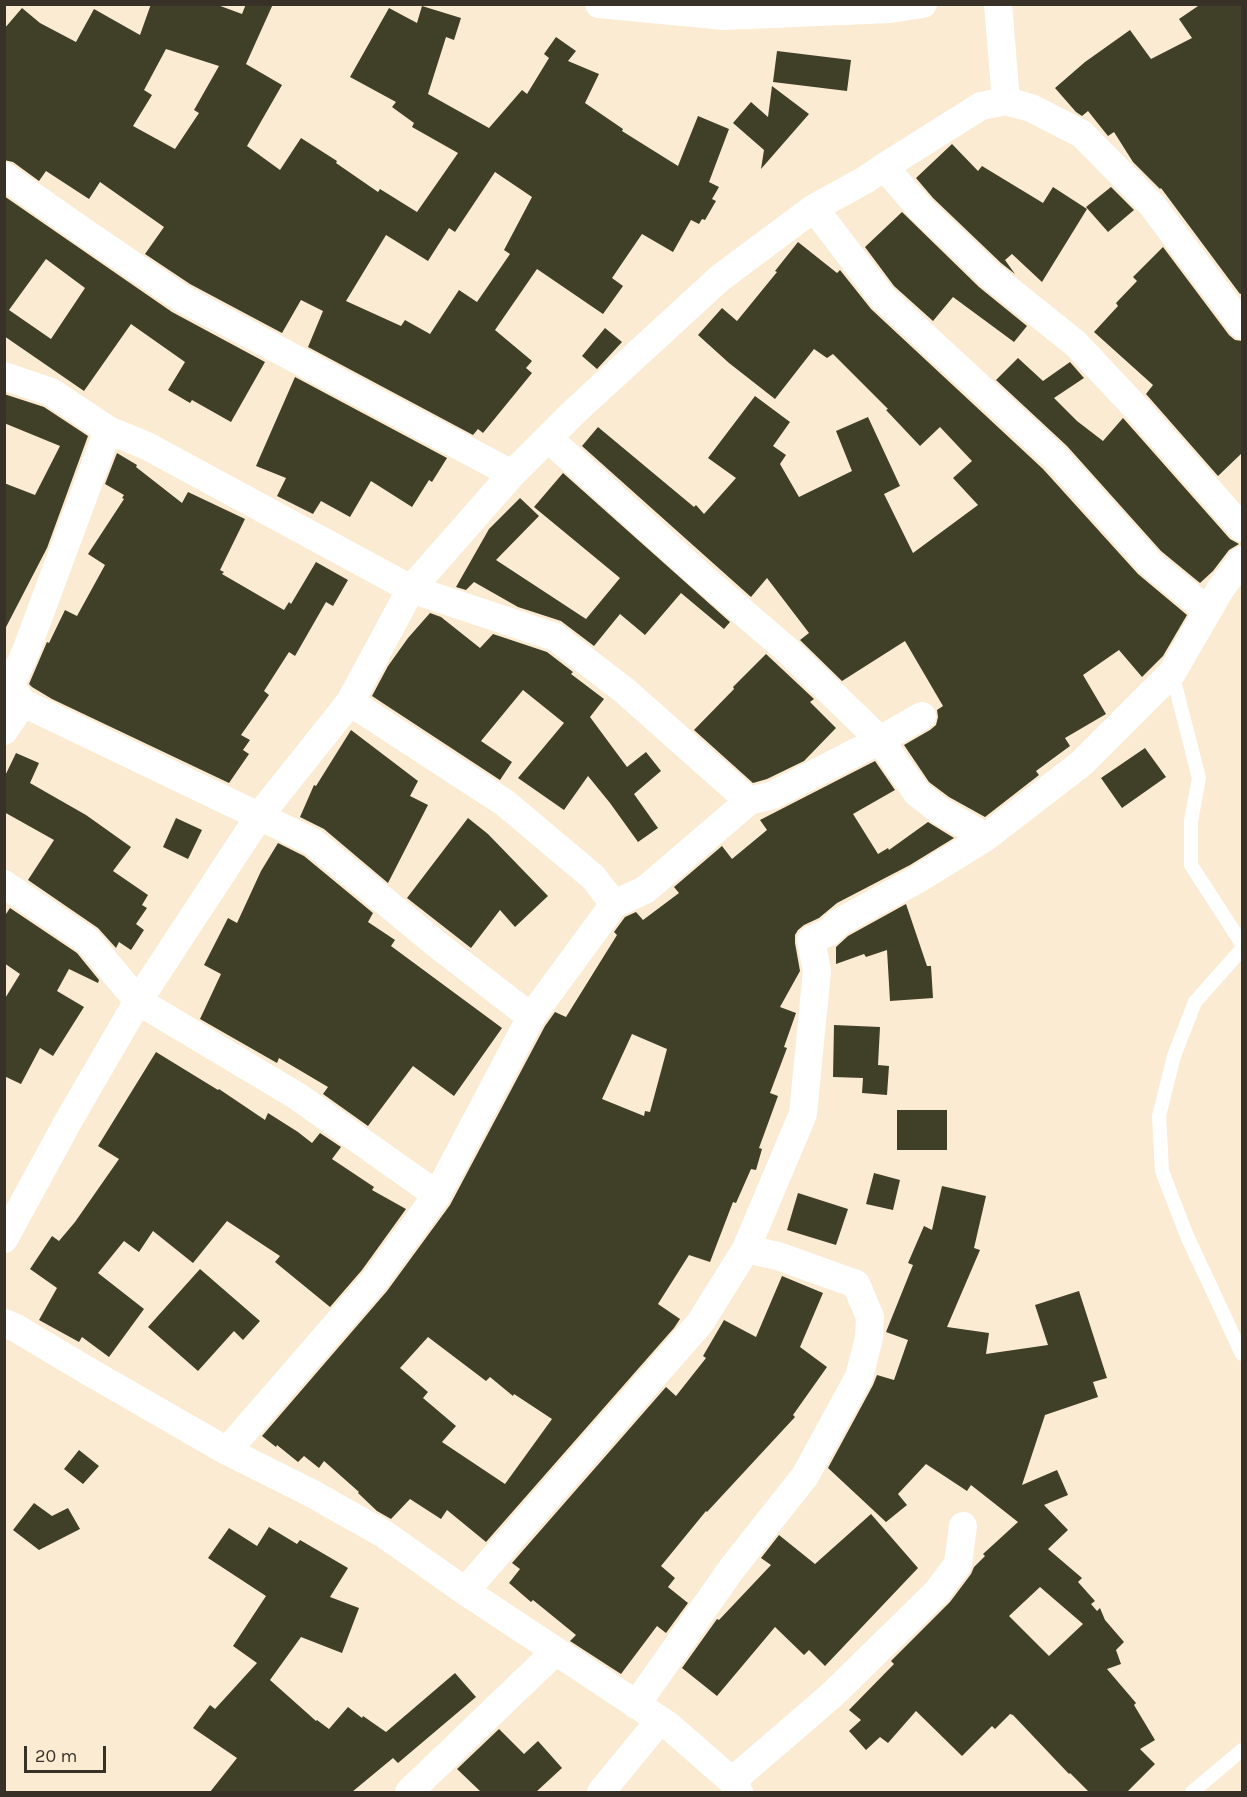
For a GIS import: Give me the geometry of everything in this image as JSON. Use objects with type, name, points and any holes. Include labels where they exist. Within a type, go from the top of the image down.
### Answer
[{"type":"street","points":[[599,4],[725,16],[890,9],[923,4]]},
{"type":"street","points":[[998,4],[1006,101]]},
{"type":"street","points":[[4,1239],[70,1118],[138,1001],[260,815],[350,702],[411,589],[512,474],[573,413],[720,278],[814,208],[865,180],[981,106],[1006,101],[1031,108],[1082,134],[1152,205],[1242,325]]},
{"type":"street","points":[[884,167],[921,209],[990,274],[1076,344],[1138,410],[1242,528]]},
{"type":"street","points":[[4,176],[181,298],[512,474]]},
{"type":"street","points":[[814,208],[882,297],[1055,456],[1150,563],[1208,611]]},
{"type":"street","points":[[4,376],[51,392],[108,429],[147,446],[411,589],[555,637],[625,691],[749,801]]},
{"type":"street","points":[[108,429],[26,651],[10,686],[23,703],[313,842],[439,946],[531,1017]]},
{"type":"street","points":[[548,438],[787,650],[880,740],[917,792],[940,811],[986,837]]},
{"type":"street","points":[[465,1591],[700,1323],[746,1249],[803,1114],[817,971],[811,940],[829,932],[838,923],[918,879],[986,837],[1082,763],[1172,673],[1221,588],[1242,560]]},
{"type":"street","points":[[350,702],[505,803],[593,877],[614,904]]},
{"type":"street","points":[[4,731],[23,703]]},
{"type":"street","points":[[227,1451],[375,1280],[437,1195],[531,1017],[614,904],[645,890],[749,801],[773,795],[922,716]]},
{"type":"street","points":[[4,884],[88,941],[138,1001],[297,1095],[437,1195]]},
{"type":"street","points":[[636,1704],[733,1567],[805,1476],[859,1377],[869,1338],[870,1317],[856,1284],[778,1256],[746,1249]]},
{"type":"street","points":[[4,1323],[227,1451],[311,1493],[384,1534],[465,1591],[669,1726],[736,1787],[937,1592],[958,1564],[963,1526]]},
{"type":"street","points":[[409,1792],[556,1652]]},
{"type":"street","points":[[601,1792],[660,1720]]},
{"type":"lane","points":[[1172,673],[1199,778],[1191,821],[1191,865],[1242,944]]},
{"type":"lane","points":[[1242,949],[1195,1002],[1174,1056],[1159,1116],[1162,1171],[1186,1236],[1242,1354]]},
{"type":"lane","points":[[1192,1792],[1242,1750]]},
{"type":"building","points":[[151,4],[215,4],[242,14],[246,4],[273,4],[246,64],[282,85],[247,146],[280,170],[301,138],[337,161],[336,163],[378,192],[380,189],[417,212],[458,153],[412,127],[414,123],[392,107],[396,102],[350,77],[389,8],[417,23],[422,6],[461,18],[454,40],[446,37],[428,94],[489,128],[522,90],[527,94],[549,58],[544,54],[556,37],[576,51],[568,61],[599,74],[585,103],[623,129],[622,131],[678,166],[698,116],[729,129],[709,182],[719,187],[712,199],[716,201],[705,220],[702,219],[699,224],[691,220],[673,252],[642,234],[612,278],[623,286],[603,314],[537,269],[495,330],[532,361],[526,368],[532,373],[483,433],[478,429],[473,435],[308,347],[323,311],[301,300],[282,333],[190,284],[145,254],[164,227],[100,182],[89,199],[46,171],[39,181],[13,162],[4,160],[4,29],[22,8],[40,23],[76,42],[94,9],[140,35]],"holes":[[[166,49],[219,66],[194,110],[199,113],[175,149],[133,126],[152,95],[144,90]],[[495,172],[532,197],[504,250],[510,254],[477,302],[459,290],[430,334],[405,320],[401,326],[346,301],[386,235],[428,261],[449,228],[455,232]]]},
{"type":"building","points":[[1201,4],[1242,4],[1242,293],[1240,294],[1161,188],[1133,162],[1114,132],[1108,136],[1088,111],[1082,116],[1076,112],[1055,88],[1085,62],[1130,30],[1151,59],[1192,38],[1179,19]]},
{"type":"building","points":[[777,51],[851,60],[847,91],[773,82]]},
{"type":"building","points":[[772,86],[809,114],[761,169],[764,150],[733,123],[751,102],[768,117]]},
{"type":"building","points":[[952,144],[978,171],[982,166],[1043,203],[1053,187],[1087,209],[1042,282],[1012,254],[1005,260],[1015,274],[1001,263],[933,198],[916,178]]},
{"type":"building","points":[[1111,187],[1134,210],[1108,232],[1086,207]]},
{"type":"building","points":[[4,196],[172,312],[265,362],[231,422],[192,400],[190,403],[168,390],[185,362],[131,324],[84,391],[4,336]],"holes":[[[46,259],[85,288],[51,339],[9,310]]]},
{"type":"building","points":[[902,212],[979,287],[1027,326],[1014,342],[953,297],[933,321],[894,286],[865,247]]},
{"type":"building","points":[[798,242],[837,273],[840,270],[871,309],[1043,469],[1138,574],[1187,615],[1163,656],[1142,677],[1119,650],[1083,675],[1106,714],[1065,738],[1070,746],[1036,771],[1039,775],[985,817],[949,797],[929,782],[904,745],[936,725],[937,710],[943,706],[905,641],[842,681],[800,640],[809,633],[767,578],[751,597],[582,446],[598,427],[694,507],[696,505],[704,514],[736,478],[708,458],[755,396],[790,422],[773,446],[786,455],[780,464],[799,497],[852,471],[836,431],[868,417],[900,486],[884,494],[913,553],[978,505],[953,478],[972,461],[940,427],[920,446],[886,410],[888,409],[833,354],[827,358],[814,349],[775,399],[698,335],[722,308],[737,321]]},
{"type":"building","points":[[1163,247],[1229,335],[1235,340],[1242,341],[1242,453],[1218,476],[1146,394],[1153,385],[1094,332],[1118,306],[1116,303],[1137,281],[1133,277]]},
{"type":"building","points":[[605,328],[622,342],[597,369],[582,356]]},
{"type":"building","points":[[1018,358],[1043,381],[1070,362],[1084,378],[1054,398],[1077,421],[1103,441],[1123,418],[1230,539],[1239,544],[1229,550],[1213,571],[1200,583],[1161,551],[1067,446],[996,380]]},
{"type":"building","points":[[295,377],[447,458],[432,482],[429,480],[412,507],[371,481],[350,517],[321,501],[313,514],[277,496],[286,478],[256,466]]},
{"type":"building","points":[[4,394],[44,407],[88,436],[47,548],[4,631],[4,483],[35,495],[60,446],[4,423]]},
{"type":"building","points":[[117,453],[137,465],[136,467],[182,503],[188,492],[245,519],[220,570],[224,572],[222,574],[284,610],[289,602],[291,604],[316,562],[348,580],[333,606],[326,602],[295,656],[289,652],[264,691],[269,695],[241,735],[250,740],[243,750],[249,754],[229,783],[52,699],[29,684],[47,642],[49,643],[65,610],[77,616],[105,565],[88,554],[124,499],[122,498],[124,495],[105,484]]},
{"type":"building","points":[[563,473],[730,622],[724,629],[681,593],[645,635],[620,614],[594,646],[561,621],[518,607],[474,582],[466,590],[456,587],[489,529],[520,498],[539,516],[496,560],[586,619],[620,578],[534,507]]},
{"type":"building","points":[[430,613],[441,617],[480,648],[493,634],[547,652],[604,699],[590,717],[627,767],[646,752],[661,771],[634,794],[658,828],[638,842],[588,776],[564,810],[518,778],[564,723],[523,690],[481,741],[512,762],[500,780],[372,696],[388,666]]},
{"type":"building","points":[[766,654],[814,699],[810,702],[836,728],[804,761],[767,779],[753,783],[694,730]]},
{"type":"building","points":[[351,730],[418,781],[410,796],[428,805],[388,883],[324,829],[300,817],[314,785],[316,786]]},
{"type":"building","points":[[1145,748],[1166,777],[1122,808],[1101,778]]},
{"type":"building","points":[[16,753],[39,763],[30,783],[86,815],[131,847],[113,871],[148,895],[142,905],[147,908],[136,924],[144,930],[131,950],[119,942],[116,948],[98,928],[28,880],[54,840],[4,812],[4,778]]},
{"type":"building","points":[[875,761],[895,790],[853,814],[878,854],[888,848],[889,850],[928,822],[954,838],[910,865],[837,903],[819,918],[804,925],[795,935],[800,971],[780,1007],[796,1013],[784,1047],[787,1048],[770,1093],[778,1096],[759,1148],[762,1149],[756,1170],[751,1169],[736,1203],[733,1202],[710,1262],[689,1255],[658,1304],[680,1319],[674,1328],[486,1542],[447,1510],[441,1519],[410,1499],[391,1519],[377,1511],[324,1461],[319,1468],[304,1456],[298,1462],[262,1436],[387,1291],[450,1205],[545,1026],[555,1012],[566,1017],[617,935],[614,932],[625,917],[636,912],[643,920],[679,893],[674,887],[722,846],[732,859],[767,830],[760,820]],"holes":[[[632,1034],[667,1049],[650,1112],[645,1111],[644,1116],[602,1099]],[[428,1337],[486,1381],[490,1377],[513,1396],[514,1394],[552,1419],[505,1484],[442,1442],[456,1426],[423,1398],[428,1392],[400,1368]]]},
{"type":"building","points":[[176,818],[202,830],[188,859],[163,847]]},
{"type":"building","points":[[468,818],[488,834],[548,896],[515,927],[500,910],[471,948],[407,898]]},
{"type":"building","points":[[278,843],[304,856],[373,913],[368,922],[395,940],[391,946],[502,1028],[454,1096],[413,1066],[368,1126],[323,1094],[328,1087],[279,1058],[277,1063],[200,1019],[221,974],[204,965],[228,918],[237,923],[261,871]]},
{"type":"building","points":[[906,904],[927,966],[931,966],[933,998],[890,1001],[887,950],[866,957],[864,954],[836,964],[836,947],[848,936]]},
{"type":"building","points":[[10,908],[77,953],[99,980],[98,983],[69,969],[57,991],[84,1007],[53,1056],[40,1048],[21,1084],[4,1076],[4,1000],[20,974],[4,963],[4,917]]},
{"type":"building","points":[[834,1025],[880,1027],[878,1065],[889,1066],[887,1095],[862,1093],[863,1078],[833,1077]]},
{"type":"building","points":[[156,1052],[219,1089],[265,1120],[268,1113],[312,1143],[320,1133],[341,1147],[332,1159],[374,1187],[372,1190],[406,1209],[362,1270],[330,1307],[275,1262],[280,1256],[227,1221],[193,1263],[153,1231],[139,1252],[124,1241],[98,1273],[144,1309],[109,1357],[82,1337],[79,1342],[39,1320],[57,1288],[30,1269],[52,1236],[59,1241],[75,1222],[119,1159],[98,1146]]},
{"type":"building","points":[[897,1110],[947,1110],[947,1150],[897,1150]]},
{"type":"building","points":[[874,1173],[900,1180],[893,1210],[866,1204]]},
{"type":"building","points":[[942,1186],[986,1196],[974,1248],[980,1250],[947,1327],[989,1333],[986,1354],[1048,1345],[1035,1305],[1079,1291],[1107,1378],[1093,1382],[1098,1397],[1045,1415],[1022,1485],[1057,1470],[1068,1495],[1044,1505],[1068,1530],[1048,1549],[1082,1578],[1078,1582],[1095,1601],[1091,1604],[1097,1611],[1100,1608],[1105,1620],[1124,1642],[1116,1650],[1121,1664],[1107,1669],[1136,1703],[1134,1705],[1155,1740],[1140,1749],[1155,1764],[1127,1792],[1089,1792],[1010,1714],[995,1729],[992,1726],[962,1756],[916,1711],[888,1743],[880,1737],[866,1750],[849,1731],[861,1720],[849,1710],[894,1664],[891,1661],[950,1602],[974,1567],[985,1556],[983,1554],[1018,1522],[971,1485],[967,1491],[926,1464],[898,1494],[907,1505],[886,1522],[828,1468],[877,1375],[894,1380],[908,1340],[886,1332],[913,1265],[908,1263],[924,1226],[932,1230]],"holes":[[[1040,1587],[1083,1624],[1049,1656],[1009,1616]]]},
{"type":"building","points":[[798,1193],[848,1209],[836,1245],[787,1230]]},
{"type":"building","points":[[200,1269],[260,1321],[243,1340],[234,1331],[198,1371],[148,1327]]},
{"type":"building","points":[[782,1276],[823,1293],[800,1347],[827,1367],[793,1415],[795,1417],[706,1511],[661,1566],[675,1578],[668,1587],[688,1603],[666,1633],[657,1626],[621,1674],[570,1641],[576,1635],[509,1583],[520,1569],[512,1563],[666,1387],[676,1396],[706,1358],[703,1356],[724,1320],[756,1337]]},
{"type":"building","points":[[79,1450],[99,1466],[83,1484],[64,1469]]},
{"type":"building","points":[[34,1503],[52,1516],[68,1508],[80,1529],[39,1550],[13,1530]]},
{"type":"building","points":[[871,1514],[918,1568],[825,1666],[809,1650],[804,1655],[775,1627],[717,1696],[682,1668],[717,1619],[719,1620],[771,1565],[761,1558],[779,1535],[815,1564]]},
{"type":"building","points":[[269,1527],[297,1544],[300,1540],[348,1568],[330,1597],[359,1608],[342,1653],[301,1637],[270,1680],[316,1721],[329,1729],[348,1707],[386,1732],[455,1673],[476,1697],[398,1763],[393,1758],[352,1792],[210,1792],[237,1758],[193,1728],[210,1705],[215,1709],[257,1663],[233,1646],[266,1596],[208,1558],[229,1528],[257,1546]]},
{"type":"building","points":[[499,1729],[524,1754],[538,1741],[562,1768],[536,1792],[481,1792],[457,1769]]}]
